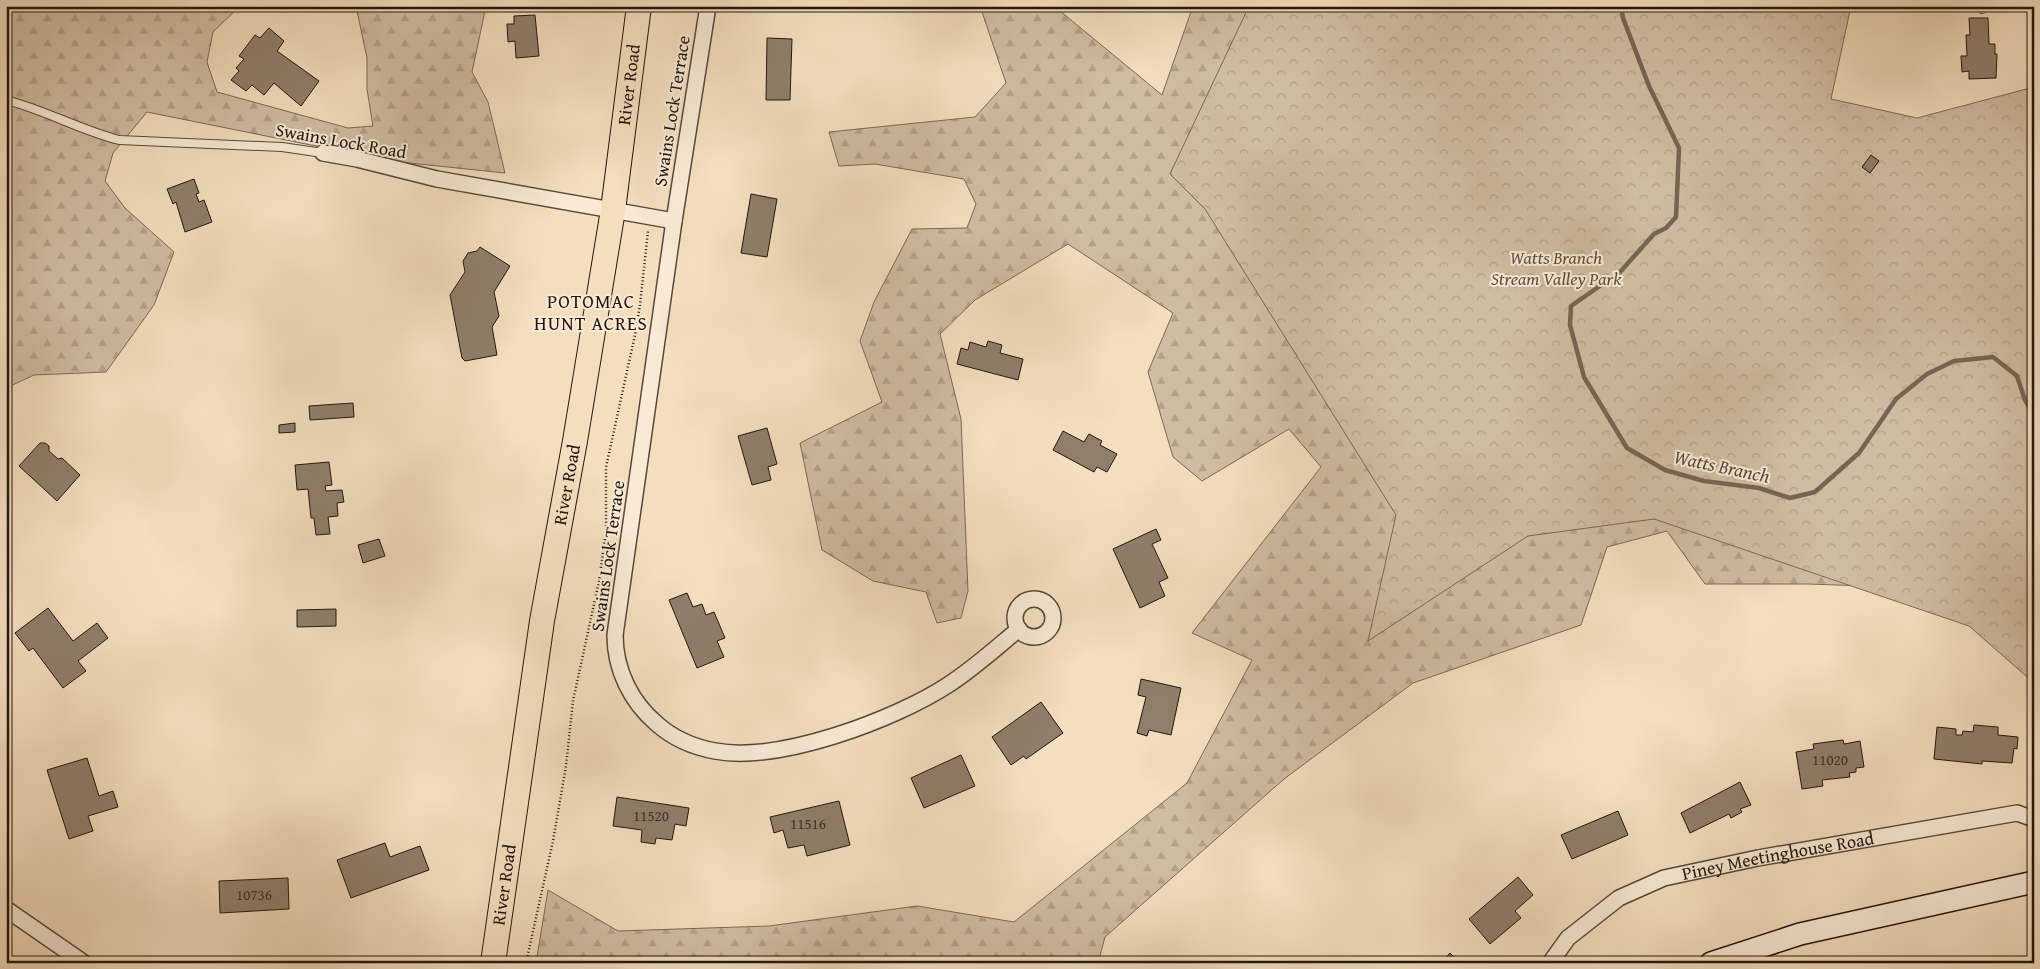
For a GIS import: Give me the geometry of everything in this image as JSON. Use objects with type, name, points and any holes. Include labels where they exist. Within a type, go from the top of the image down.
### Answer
[{"type":"main road","name":"River Road","points":[[493,963],[542,621],[575,441],[613,210],[639,6]]},
{"type":"main road","points":[[1712,963],[1800,934],[2034,882]]},
{"type":"street","name":"Swains Lock Terrace","points":[[708,6],[674,221],[615,635],[615,653],[629,690],[643,712],[667,733],[688,744],[715,752],[743,753],[788,748],[838,735],[905,708],[948,685],[1020,629]]},
{"type":"street","name":"Swains Lock Road","points":[[323,153],[357,159],[437,179],[613,210]]},
{"type":"street","points":[[613,210],[674,221]]},
{"type":"street","name":"Piney Meetinghouse Road","points":[[1550,963],[1568,938],[1618,898],[1664,878],[1758,858],[2017,813],[2034,819]]},
{"type":"street","points":[[6,909],[84,963]]},
{"type":"lane","name":"Swains Lock Road","points":[[6,100],[31,107],[78,128],[119,140],[282,147],[323,153]]},
{"type":"path","points":[[526,963],[553,841],[566,766],[573,701],[599,581],[606,532],[606,467],[640,305],[650,217]]},
{"type":"green space","points":[[6,6],[240,6],[213,32],[207,62],[217,92],[348,128],[373,126],[367,89],[367,58],[357,11],[345,6],[486,6],[472,72],[488,102],[505,173],[390,161],[147,112],[113,153],[105,181],[125,208],[174,252],[154,305],[106,372],[34,375],[6,388]]},
{"type":"green space","name":"Watts Branch Stream Valley Park","points":[[980,6],[1054,6],[1162,95],[1193,6],[1840,6],[1818,113],[2034,561],[2012,591],[1808,584],[1705,584],[1667,531],[1607,547],[1581,625],[1413,683],[1284,779],[1105,937],[1098,963],[536,963],[548,890],[618,931],[769,926],[917,906],[1014,922],[1187,783],[1252,660],[1192,633],[1321,467],[1289,429],[1202,481],[1173,457],[1148,372],[1173,313],[1068,244],[975,300],[940,334],[961,419],[968,591],[961,618],[937,623],[926,592],[873,581],[822,550],[800,443],[882,402],[860,341],[874,302],[912,229],[967,228],[976,204],[964,179],[875,164],[839,166],[829,132],[975,117],[1006,83]]},
{"type":"green space","name":"Watts Branch Stream Valley Park","points":[[1249,6],[1851,6],[1831,99],[1917,118],[2034,87],[2034,683],[1969,626],[1654,519],[1528,536],[1368,641],[1396,515],[1205,209],[1170,174]]},
{"type":"building","points":[[535,15],[539,56],[516,58],[515,41],[508,42],[507,24],[514,24],[514,16]]},
{"type":"building","points":[[1969,18],[1988,18],[1989,44],[1995,44],[1995,54],[1997,54],[1996,78],[1969,79],[1969,71],[1962,72],[1961,56],[1967,56],[1966,35],[1970,35]]},
{"type":"building","points":[[269,28],[284,41],[277,51],[319,81],[301,106],[274,83],[264,95],[252,85],[246,91],[231,80],[239,71],[236,68],[244,59],[239,56],[255,35],[260,38]]},
{"type":"building","points":[[767,38],[792,39],[790,100],[766,100]]},
{"type":"building","points":[[1871,155],[1879,161],[1870,173],[1862,167]]},
{"type":"building","points":[[194,179],[199,193],[196,194],[199,202],[204,200],[212,222],[185,232],[176,202],[173,204],[167,189]]},
{"type":"building","points":[[751,194],[777,199],[767,257],[741,253]]},
{"type":"building","points":[[480,247],[510,266],[494,292],[499,316],[492,327],[497,355],[465,361],[462,358],[450,295],[465,272],[463,261],[468,253],[477,251]]},
{"type":"building","points":[[988,341],[1002,345],[1000,353],[1023,359],[1018,380],[957,364],[961,348],[968,350],[970,342],[986,347]]},
{"type":"building","points":[[353,403],[354,417],[310,420],[309,406]]},
{"type":"building","points":[[295,423],[295,432],[279,433],[279,425]]},
{"type":"building","points":[[767,428],[777,464],[768,467],[771,480],[752,485],[738,436]]},
{"type":"building","points":[[1063,431],[1084,442],[1089,434],[1102,441],[1100,445],[1117,454],[1107,472],[1097,467],[1094,472],[1053,450]]},
{"type":"building","points":[[40,443],[45,443],[49,446],[49,451],[58,459],[62,458],[80,475],[57,501],[19,466]]},
{"type":"building","points":[[329,462],[332,485],[325,486],[326,491],[342,490],[344,502],[337,503],[338,516],[328,517],[330,534],[316,535],[314,518],[311,518],[308,489],[297,490],[295,465]]},
{"type":"building","points":[[1156,529],[1161,540],[1152,544],[1168,578],[1159,582],[1165,596],[1140,608],[1113,549]]},
{"type":"building","points":[[379,539],[385,556],[363,563],[358,545]]},
{"type":"building","points":[[687,593],[693,607],[702,604],[706,615],[714,612],[725,638],[717,641],[724,657],[697,668],[669,600]]},
{"type":"building","points":[[48,608],[73,641],[97,623],[108,638],[78,661],[86,671],[63,688],[33,648],[29,651],[15,633]]},
{"type":"building","points":[[336,609],[336,626],[297,627],[297,610]]},
{"type":"building","points":[[1141,679],[1181,688],[1171,735],[1149,730],[1147,736],[1137,733],[1146,697],[1138,695]]},
{"type":"building","points":[[1041,702],[1063,733],[1026,759],[1024,756],[1011,765],[992,737]]},
{"type":"building","points":[[1974,725],[1998,727],[1998,735],[2018,737],[2017,749],[2014,748],[2012,763],[1982,761],[1982,764],[1934,759],[1937,727],[1956,729],[1956,735],[1962,735],[1963,731],[1973,732]]},
{"type":"building","points":[[1843,740],[1844,744],[1860,741],[1864,767],[1856,768],[1856,772],[1849,773],[1850,777],[1822,780],[1823,786],[1802,789],[1796,752],[1814,749],[1813,744]]},
{"type":"building","points":[[961,755],[975,786],[924,808],[911,778]]},
{"type":"building","points":[[87,758],[99,796],[113,791],[118,807],[88,816],[93,831],[69,839],[47,770]]},
{"type":"building","points":[[1740,782],[1751,805],[1740,809],[1742,812],[1731,818],[1729,814],[1690,833],[1681,813]]},
{"type":"building","points":[[617,797],[689,808],[686,826],[675,824],[672,840],[656,838],[655,844],[641,842],[642,830],[613,826]]},
{"type":"building","points":[[839,801],[850,845],[807,856],[804,845],[788,848],[783,830],[774,833],[770,817]]},
{"type":"building","points":[[1618,811],[1628,835],[1572,859],[1561,835]]},
{"type":"building","points":[[385,843],[390,857],[420,846],[429,870],[351,898],[337,860]]},
{"type":"building","points":[[1518,877],[1533,895],[1515,911],[1521,918],[1490,944],[1469,919]]},
{"type":"building","points":[[288,878],[289,909],[220,913],[219,881]]},
{"type":"building","points":[[1450,953],[1460,963],[1440,963]]},
{"type":"waterway","name":"Watts Branch","points":[[1621,6],[1623,18],[1649,86],[1679,148],[1676,217],[1666,228],[1654,234],[1620,272],[1571,306],[1570,325],[1584,377],[1627,448],[1665,470],[1704,481],[1759,488],[1790,498],[1815,492],[1859,453],[1896,399],[1927,374],[1954,361],[1993,357],[2017,376],[2025,400],[2034,416]]},
{"type":"district","name":"POTOMAC HUNT ACRES","points":[[591,312]]}]
